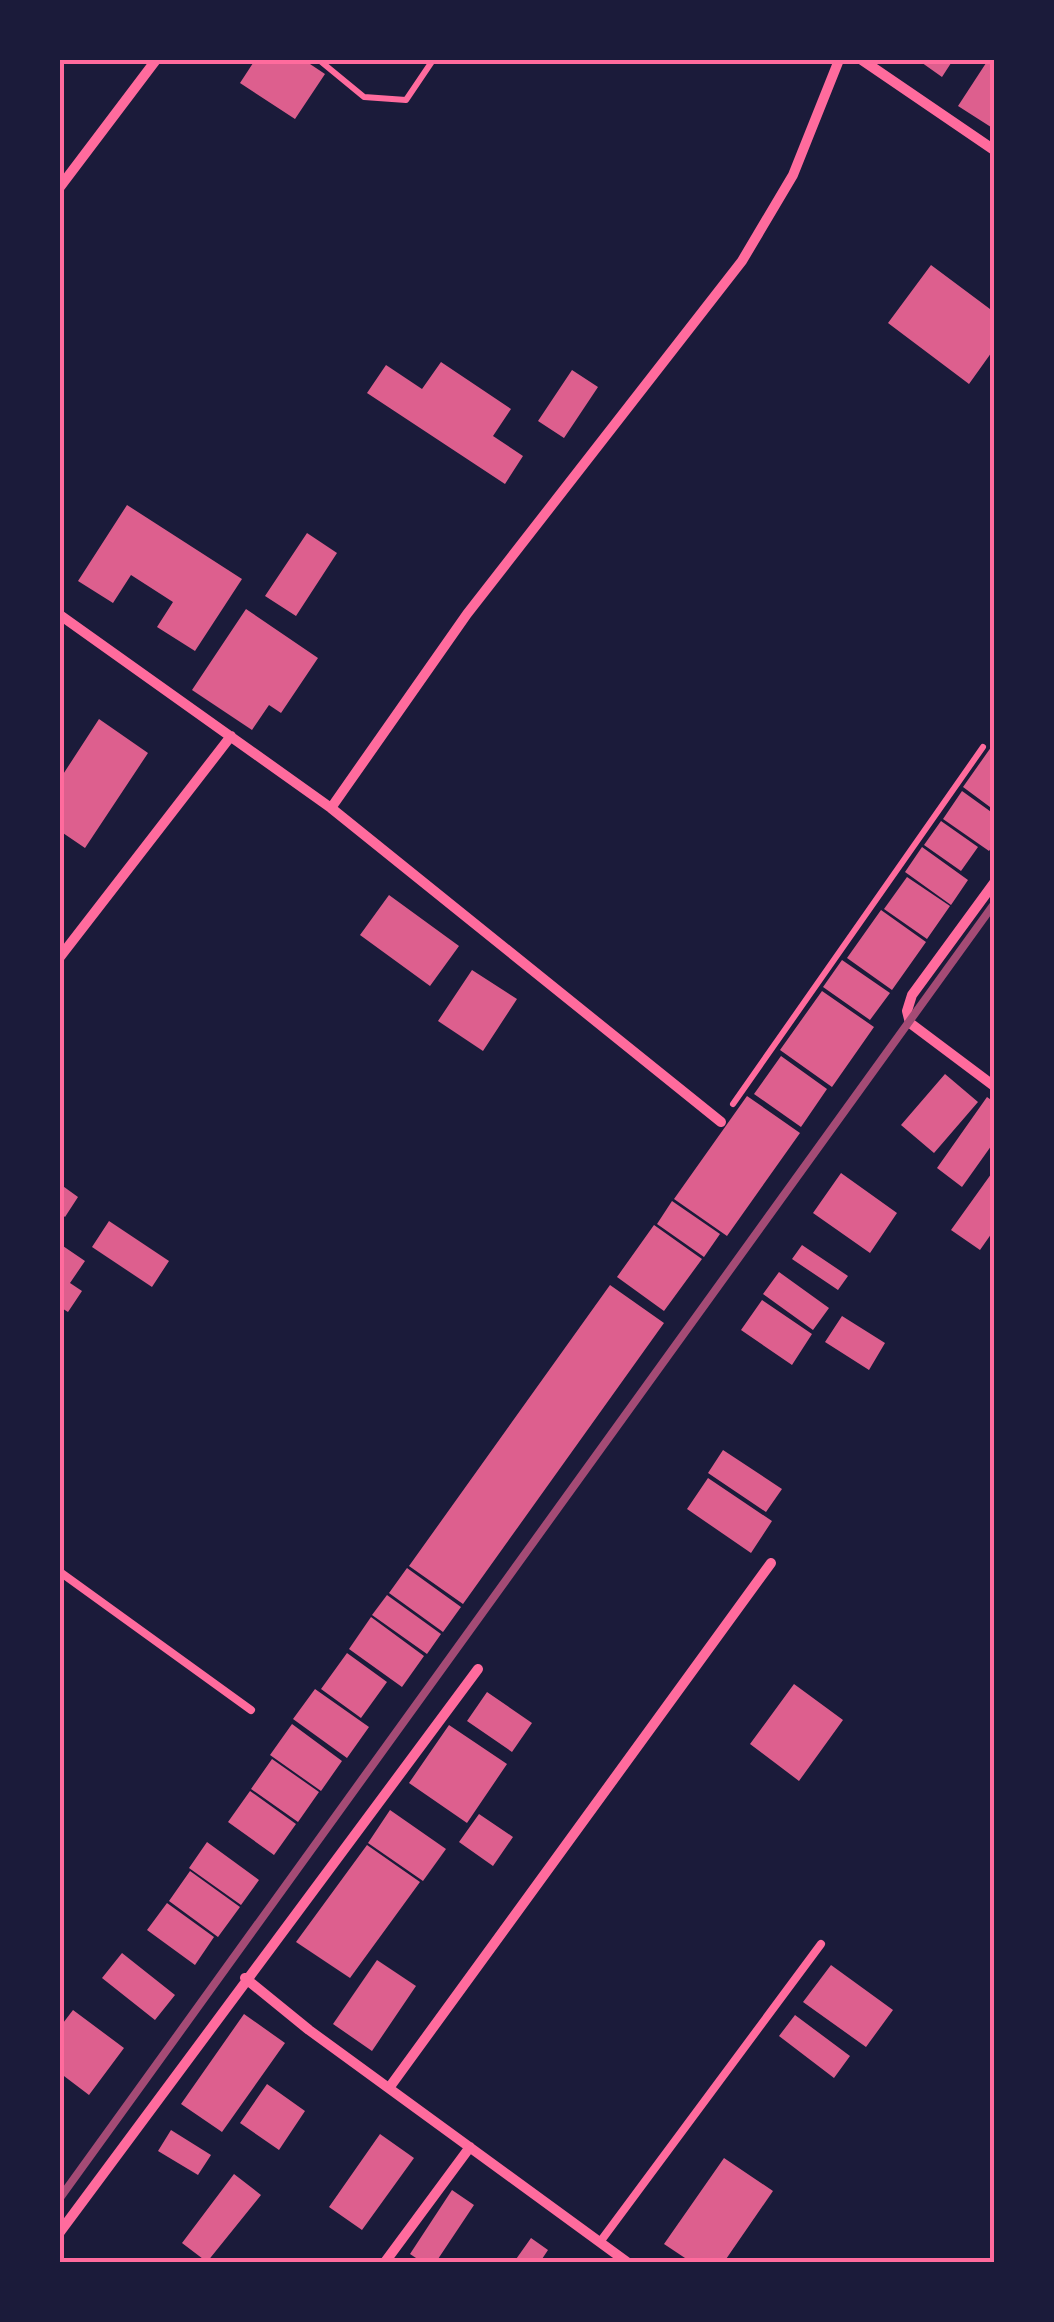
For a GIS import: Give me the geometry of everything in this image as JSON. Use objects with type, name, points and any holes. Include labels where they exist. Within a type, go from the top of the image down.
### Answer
[{"type":"street","points":[[60,187],[156,60]]},
{"type":"street","points":[[332,808],[467,614],[742,260],[794,176],[840,60]]},
{"type":"street","points":[[862,60],[994,150]]},
{"type":"street","points":[[60,615],[332,808],[721,1122]]},
{"type":"street","points":[[60,958],[232,736]]},
{"type":"street","points":[[994,883],[912,995],[906,1011],[910,1023],[994,1086]]},
{"type":"street","points":[[389,2088],[771,1563]]},
{"type":"street","points":[[60,2232],[478,1669]]},
{"type":"street","points":[[246,1978],[627,2262]]},
{"type":"street","points":[[385,2262],[470,2147]]},
{"type":"lane","points":[[60,1572],[251,1710]]},
{"type":"lane","points":[[600,2242],[820,1944]]},
{"type":"path","points":[[319,60],[364,97],[406,100],[432,60]]},
{"type":"path","points":[[721,1122],[983,746]]},
{"type":"building","points":[[255,60],[304,60],[325,74],[295,119],[240,83]]},
{"type":"building","points":[[918,60],[953,60],[942,77]]},
{"type":"building","points":[[988,60],[994,60],[994,129],[958,106]]},
{"type":"building","points":[[931,265],[994,312],[994,349],[969,384],[888,323]]},
{"type":"building","points":[[441,362],[511,409],[493,436],[523,456],[505,484],[367,393],[386,365],[422,389]]},
{"type":"building","points":[[572,370],[598,387],[564,438],[538,421]]},
{"type":"building","points":[[127,505],[242,579],[195,651],[157,627],[173,602],[131,575],[113,603],[78,581]]},
{"type":"building","points":[[307,533],[337,553],[296,616],[265,596]]},
{"type":"building","points":[[246,609],[318,658],[281,713],[269,705],[252,730],[192,690]]},
{"type":"building","points":[[99,719],[148,753],[85,848],[60,831],[60,779]]},
{"type":"building","points":[[994,743],[994,810],[963,787]]},
{"type":"building","points":[[962,791],[994,814],[994,844],[989,851],[943,819]]},
{"type":"building","points":[[941,821],[978,847],[961,871],[924,845]]},
{"type":"building","points":[[922,847],[968,880],[951,905],[905,872]]},
{"type":"building","points":[[907,877],[950,906],[927,939],[884,909]]},
{"type":"building","points":[[389,895],[459,946],[430,986],[360,935]]},
{"type":"building","points":[[881,910],[926,942],[892,990],[847,958]]},
{"type":"building","points":[[842,960],[890,993],[870,1020],[823,987]]},
{"type":"building","points":[[472,970],[517,999],[483,1051],[438,1021]]},
{"type":"building","points":[[822,991],[874,1027],[832,1087],[780,1050]]},
{"type":"building","points":[[781,1056],[827,1089],[801,1127],[754,1094]]},
{"type":"building","points":[[945,1074],[978,1102],[934,1153],[901,1125]]},
{"type":"building","points":[[747,1096],[800,1133],[727,1236],[674,1199]]},
{"type":"building","points":[[987,1097],[994,1102],[994,1142],[962,1187],[937,1168]]},
{"type":"building","points":[[994,1170],[994,1230],[980,1250],[951,1230]]},
{"type":"building","points":[[841,1173],[897,1213],[870,1253],[813,1213]]},
{"type":"building","points":[[60,1184],[78,1197],[65,1217],[60,1213]]},
{"type":"building","points":[[672,1201],[720,1234],[704,1257],[657,1224]]},
{"type":"building","points":[[109,1221],[169,1261],[152,1287],[92,1247]]},
{"type":"building","points":[[654,1225],[702,1259],[664,1311],[617,1277]]},
{"type":"building","points":[[60,1244],[85,1261],[70,1283],[82,1291],[68,1312],[60,1307]]},
{"type":"building","points":[[802,1245],[848,1276],[838,1290],[792,1259]]},
{"type":"building","points":[[779,1272],[829,1308],[813,1330],[763,1294]]},
{"type":"building","points":[[610,1285],[664,1323],[463,1604],[409,1566]]},
{"type":"building","points":[[762,1300],[812,1334],[792,1365],[741,1330]]},
{"type":"building","points":[[842,1316],[885,1343],[869,1370],[825,1342]]},
{"type":"building","points":[[723,1450],[782,1489],[766,1512],[708,1473]]},
{"type":"building","points":[[708,1478],[772,1521],[751,1553],[687,1509]]},
{"type":"building","points":[[407,1568],[461,1607],[443,1632],[389,1593]]},
{"type":"building","points":[[387,1595],[441,1634],[427,1654],[372,1615]]},
{"type":"building","points":[[371,1617],[424,1656],[402,1687],[349,1649]]},
{"type":"building","points":[[347,1653],[387,1682],[361,1718],[321,1689]]},
{"type":"building","points":[[794,1684],[843,1720],[799,1781],[750,1744]]},
{"type":"building","points":[[315,1689],[369,1727],[347,1758],[293,1719]]},
{"type":"building","points":[[487,1692],[532,1723],[512,1752],[467,1721]]},
{"type":"building","points":[[292,1724],[342,1761],[321,1791],[270,1755]]},
{"type":"building","points":[[449,1725],[507,1764],[467,1823],[409,1783]]},
{"type":"building","points":[[272,1759],[319,1792],[298,1822],[251,1789]]},
{"type":"building","points":[[250,1791],[296,1824],[274,1855],[228,1822]]},
{"type":"building","points":[[390,1810],[446,1849],[423,1881],[368,1843]]},
{"type":"building","points":[[479,1814],[513,1837],[493,1866],[459,1842]]},
{"type":"building","points":[[207,1842],[259,1880],[241,1905],[189,1868]]},
{"type":"building","points":[[367,1845],[420,1882],[350,1978],[296,1942]]},
{"type":"building","points":[[190,1871],[240,1907],[218,1937],[169,1901]]},
{"type":"building","points":[[167,1903],[214,1937],[195,1965],[147,1930]]},
{"type":"building","points":[[122,1953],[175,1995],[155,2020],[102,1978]]},
{"type":"building","points":[[377,1960],[416,1986],[372,2051],[333,2024]]},
{"type":"building","points":[[831,1965],[893,2010],[866,2047],[803,2002]]},
{"type":"building","points":[[73,2010],[124,2048],[89,2095],[60,2073],[60,2027]]},
{"type":"building","points":[[244,2014],[285,2043],[222,2132],[181,2104]]},
{"type":"building","points":[[795,2015],[850,2056],[834,2078],[779,2036]]},
{"type":"building","points":[[267,2084],[305,2111],[279,2150],[240,2123]]},
{"type":"building","points":[[171,2130],[211,2155],[198,2175],[158,2151]]},
{"type":"building","points":[[380,2134],[414,2158],[362,2230],[329,2207]]},
{"type":"building","points":[[724,2158],[773,2191],[724,2262],[691,2262],[664,2244]]},
{"type":"building","points":[[234,2174],[261,2195],[207,2262],[182,2243]]},
{"type":"building","points":[[452,2190],[474,2205],[436,2262],[422,2262],[410,2254]]},
{"type":"building","points":[[531,2238],[548,2250],[540,2262],[514,2262]]},
{"type":"railway","points":[[60,2198],[994,904]]}]
